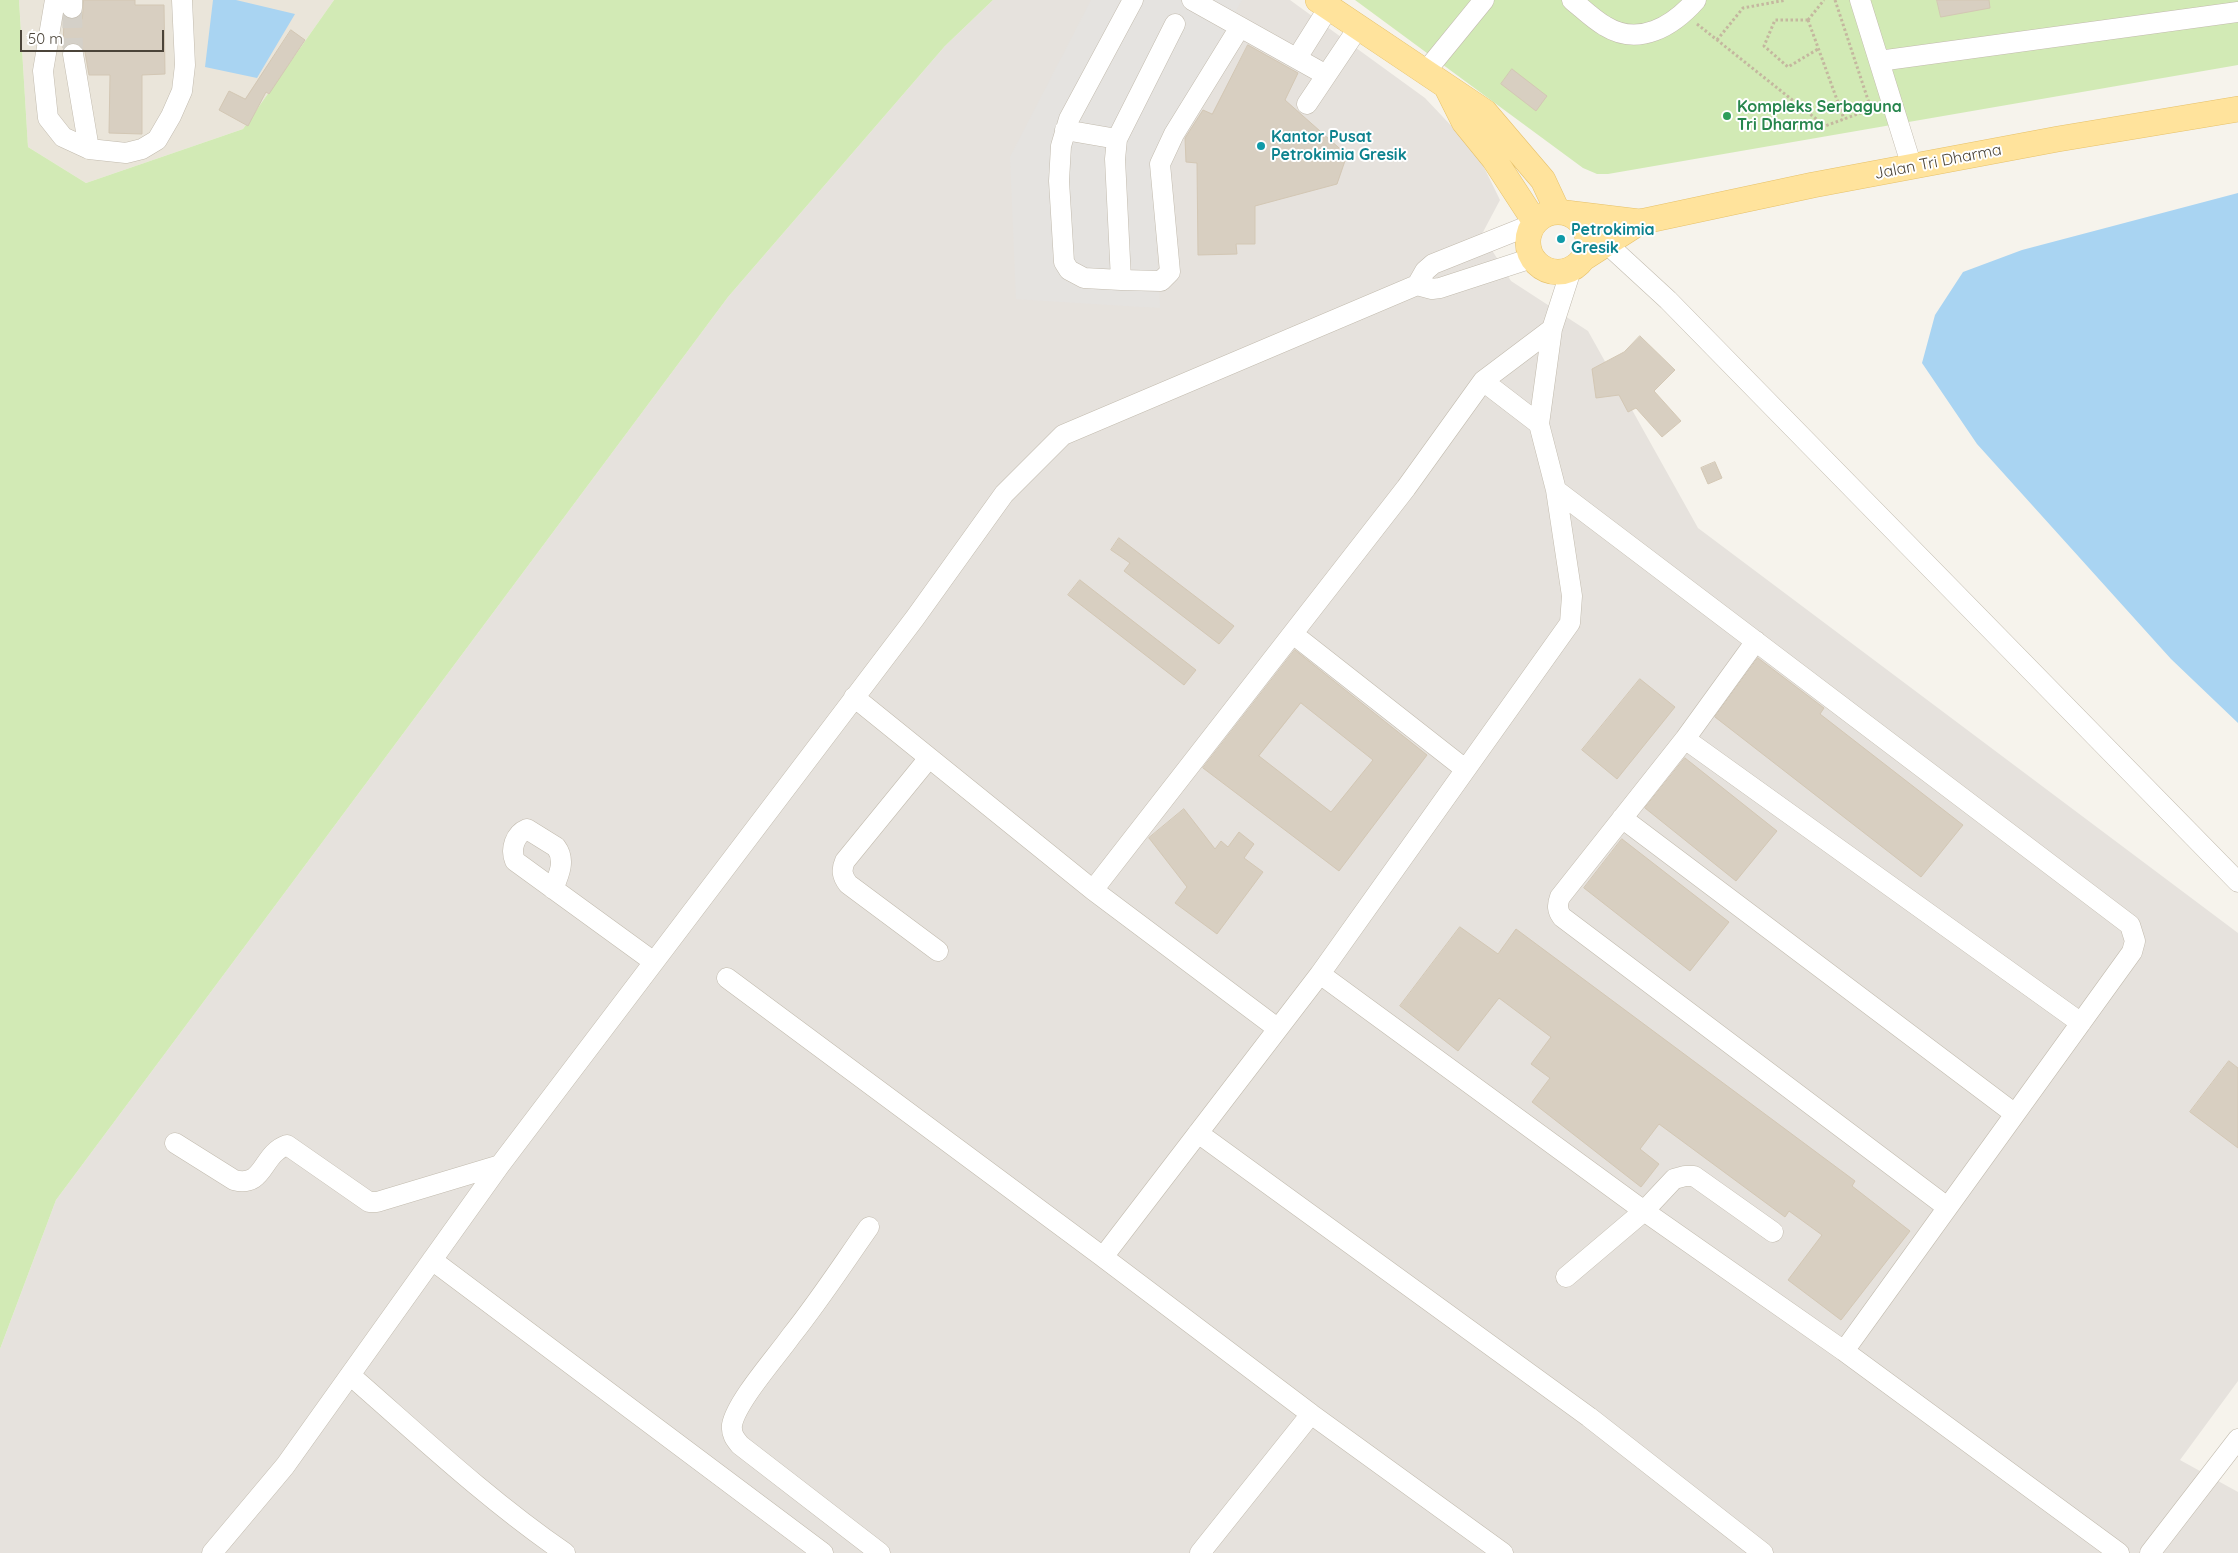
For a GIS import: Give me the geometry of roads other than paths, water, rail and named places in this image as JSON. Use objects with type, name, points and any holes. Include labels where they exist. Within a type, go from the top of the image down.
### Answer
[{"type":"main road","points":[[1324,4],[1485,112],[1543,180],[1562,211],[1582,222],[1588,240],[1578,264],[1554,272],[1538,265],[1532,258],[1528,241],[1534,223],[1562,211]]},
{"type":"main road","points":[[1435,78],[1464,122],[1494,159],[1534,223]]},
{"type":"main road","name":"Jalan Tri Dharma","points":[[1578,264],[1606,243],[1640,222],[1813,185],[2058,139],[2238,109]]},
{"type":"main road","name":"Jalan Tri Dharma","points":[[1562,211],[1640,222]]},
{"type":"lane","points":[[66,3],[43,71],[48,118],[64,137],[89,149],[126,153],[142,150],[157,140],[171,116],[182,91],[185,65],[182,0]]},
{"type":"lane","points":[[1133,0],[1078,100],[1065,130],[1061,146],[1059,180],[1064,262],[1075,275],[1084,278],[1161,281],[1170,272],[1160,164],[1174,134],[1240,26]]},
{"type":"lane","points":[[1192,0],[1326,75]]},
{"type":"lane","points":[[1435,78],[1484,0]]},
{"type":"lane","points":[[1572,0],[1606,27],[1622,34],[1636,36],[1657,31],[1690,7]]},
{"type":"lane","points":[[1860,0],[1912,167]]},
{"type":"lane","points":[[1297,58],[1324,4]]},
{"type":"lane","points":[[1879,61],[2238,12]]},
{"type":"lane","points":[[1121,280],[1118,254],[1117,139],[1174,24]]},
{"type":"lane","points":[[1307,104],[1358,28]]},
{"type":"lane","points":[[73,54],[89,149]]},
{"type":"lane","points":[[1065,130],[1117,139]]},
{"type":"lane","points":[[214,1550],[285,1466],[500,1165],[915,618],[1004,494],[1063,435],[1417,285],[1425,271],[1434,264],[1534,223]]},
{"type":"lane","points":[[1606,243],[1674,307],[2238,882]]},
{"type":"lane","points":[[1417,285],[1432,289],[1440,288],[1532,258]]},
{"type":"lane","points":[[1103,1257],[1320,974],[1570,623],[1572,596],[1556,490],[1539,424],[1552,329],[1578,264]]},
{"type":"lane","points":[[1093,890],[1406,488],[1483,380],[1552,329]]},
{"type":"lane","points":[[1483,380],[1539,424]]},
{"type":"lane","points":[[1556,490],[2130,925],[2134,941],[2132,952],[1844,1351]]},
{"type":"lane","points":[[1294,634],[1465,769]]},
{"type":"lane","points":[[1756,641],[1685,738],[1560,897],[1557,905],[1562,917],[1948,1208]]},
{"type":"lane","points":[[854,697],[1093,890],[1278,1028]]},
{"type":"lane","points":[[1685,738],[2081,1023]]},
{"type":"lane","points":[[929,758],[845,861],[842,868],[844,879],[848,884],[938,951]]},
{"type":"lane","points":[[1622,818],[2016,1114]]},
{"type":"lane","points":[[553,889],[654,962]]},
{"type":"lane","points":[[1320,974],[1644,1211],[1844,1351],[2119,1553]]},
{"type":"lane","points":[[727,978],[1311,1414],[1503,1553]]},
{"type":"lane","points":[[1198,1133],[1590,1417],[1763,1553]]},
{"type":"lane","points":[[175,1143],[234,1180],[245,1183],[254,1179],[277,1149],[287,1145],[369,1202],[384,1202],[500,1165]]},
{"type":"lane","points":[[1566,1277],[1644,1211],[1674,1179],[1685,1176],[1694,1176],[1773,1232]]},
{"type":"lane","points":[[869,1228],[792,1336],[760,1376],[737,1412],[732,1425],[733,1435],[740,1446],[880,1553]]},
{"type":"lane","points":[[432,1260],[823,1553]]},
{"type":"lane","points":[[350,1375],[484,1492],[530,1529],[565,1553]]},
{"type":"lane","points":[[1200,1553],[1311,1414]]},
{"type":"lane","points":[[2150,1553],[2238,1439]]},
{"type":"water","points":[[213,0],[236,0],[295,14],[257,78],[205,67]]},
{"type":"water","points":[[2238,193],[2238,723],[2171,659],[1977,444],[1922,363],[1935,315],[1963,272],[2022,250]]},
{"type":"tunnel","points":[[72,8],[73,54]]},
{"type":"place","name":"Kompleks Serbaguna Tri Dharma","points":[[1727,116]]},
{"type":"place","name":"Kantor Pusat Petrokimia Gresik","points":[[1261,146]]},
{"type":"place","name":"Petrokimia Gresik","points":[[1561,239]]}]
